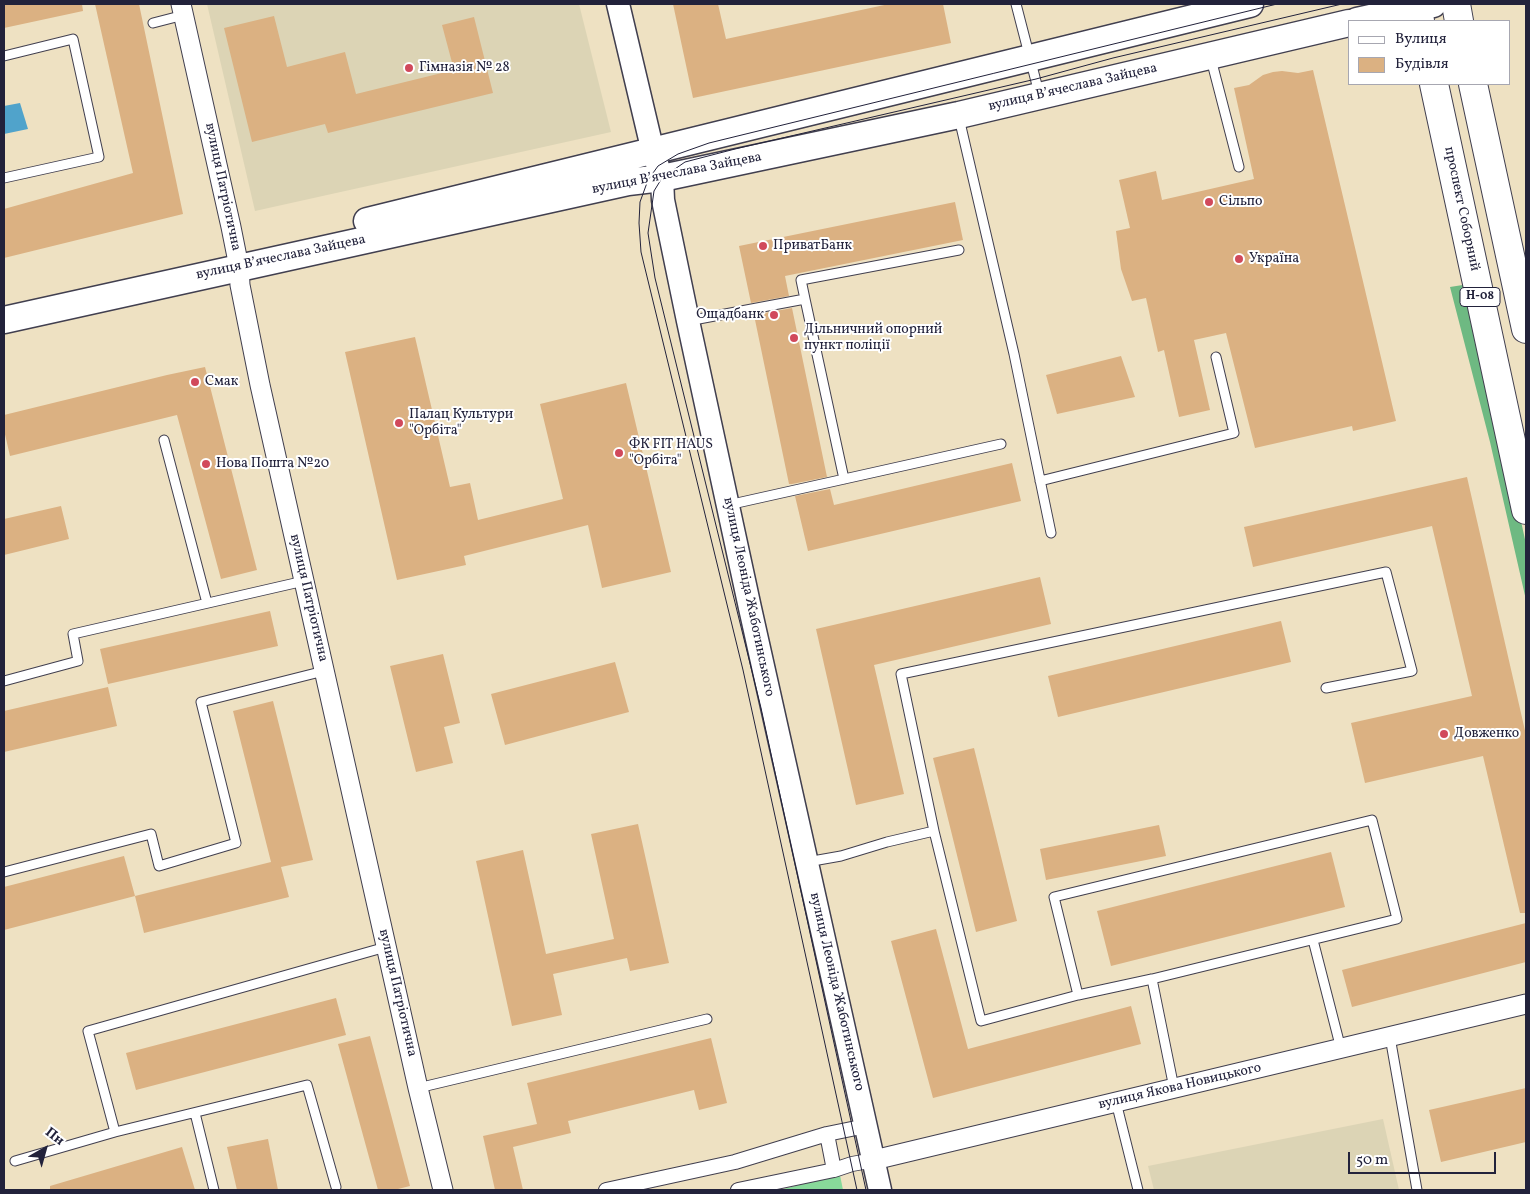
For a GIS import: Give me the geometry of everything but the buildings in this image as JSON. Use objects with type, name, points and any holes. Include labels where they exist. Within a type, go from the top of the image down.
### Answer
[{"type":"main road","name":"вулиця Вʼячеслава Зайцева","points":[[4,320],[653,152],[1250,4]]},
{"type":"main road","points":[[1456,4],[1460,20]]},
{"type":"main road","points":[[1362,20],[1422,9]]},
{"type":"main road","name":"вулиця Вʼячеслава Зайцева","points":[[4,306],[618,184],[662,178],[959,115],[1348,23]]},
{"type":"main road","name":"проспект Соборний","points":[[1434,85],[1526,510]]},
{"type":"main road","name":"Н-08","points":[[1473,85],[1526,329]]},
{"type":"street","name":"вулиця Леоніда Жаботинського","points":[[618,4],[653,152],[662,178],[663,200],[688,321],[880,1190]]},
{"type":"street","name":"вулиця Патріотична","points":[[182,10],[238,260],[240,285],[258,376],[386,948],[443,1190]]},
{"type":"street","name":"вулиця Якова Новицького","points":[[738,1190],[834,1170],[852,1164],[1526,1004]]},
{"type":"street","points":[[606,1190],[735,1162],[827,1134],[866,1126]]},
{"type":"street","points":[[827,1134],[834,1170]]},
{"type":"lane","points":[[1016,4],[1039,96]]},
{"type":"lane","points":[[153,24],[182,10]]},
{"type":"lane","points":[[4,56],[73,39],[99,157],[4,178]]},
{"type":"lane","points":[[1211,56],[1239,167]]},
{"type":"lane","points":[[959,115],[1013,348],[1051,533]]},
{"type":"lane","points":[[844,480],[801,280],[959,250]]},
{"type":"lane","points":[[688,321],[804,299]]},
{"type":"lane","points":[[1040,481],[1234,433],[1216,357]]},
{"type":"lane","points":[[164,440],[207,603]]},
{"type":"lane","points":[[728,505],[1001,444]]},
{"type":"lane","points":[[1078,995],[1054,897],[1372,820],[1397,919],[1152,979],[1078,995],[981,1021],[934,831],[901,674],[1386,572],[1412,671],[1326,688]]},
{"type":"lane","points":[[4,681],[78,661],[73,634],[304,581]]},
{"type":"lane","points":[[4,872],[151,834],[159,866],[236,843],[201,702],[324,671]]},
{"type":"lane","points":[[807,862],[841,856],[887,842],[934,831]]},
{"type":"lane","points":[[1313,940],[1340,1048]]},
{"type":"lane","points":[[115,1132],[88,1031],[386,948]]},
{"type":"lane","points":[[1152,979],[1174,1088]]},
{"type":"lane","points":[[418,1088],[708,1019]]},
{"type":"lane","points":[[1390,1037],[1417,1190]]},
{"type":"lane","points":[[15,1161],[115,1132],[307,1085],[336,1187]]},
{"type":"lane","points":[[1116,1102],[1138,1190]]},
{"type":"lane","points":[[194,1113],[214,1190]]},
{"type":"shaded area","name":"Гімназія № 28","points":[[207,4],[579,4],[611,132],[255,211]]},
{"type":"shaded area","points":[[1383,1119],[1399,1190],[1154,1190],[1148,1166]]},
{"type":"green space","points":[[1469,284],[1526,544],[1526,600],[1490,442],[1450,287]]},
{"type":"green space","points":[[840,1175],[843,1190],[779,1190]]},
{"type":"water","points":[[20,103],[28,129],[4,134],[4,106]]},
{"type":"tram line","points":[[857,1190],[743,670],[641,252],[640,202],[648,180],[658,166],[678,154],[709,143],[1277,4]]},
{"type":"tram line","points":[[866,1190],[761,708],[655,278],[648,233],[654,191],[662,178],[685,162],[1342,4]]},
{"type":"place","name":"Гімназія № 28","points":[[409,68]]},
{"type":"place","name":"Сільпо","points":[[1209,202]]},
{"type":"place","name":"ПриватБанк","points":[[763,246]]},
{"type":"place","name":"Україна","points":[[1239,259]]},
{"type":"place","name":"Ощадбанк","points":[[774,315]]},
{"type":"place","name":"Дільничний опорний пункт поліції","points":[[794,338]]},
{"type":"place","name":"Смак","points":[[195,382]]},
{"type":"place","name":"Палац Культури \"Орбіта\"","points":[[399,423]]},
{"type":"place","name":"ФК FIT HAUS \"Орбіта\"","points":[[619,453]]},
{"type":"place","name":"Нова Пошта №20","points":[[206,464]]},
{"type":"place","name":"Довженко","points":[[1444,734]]}]
